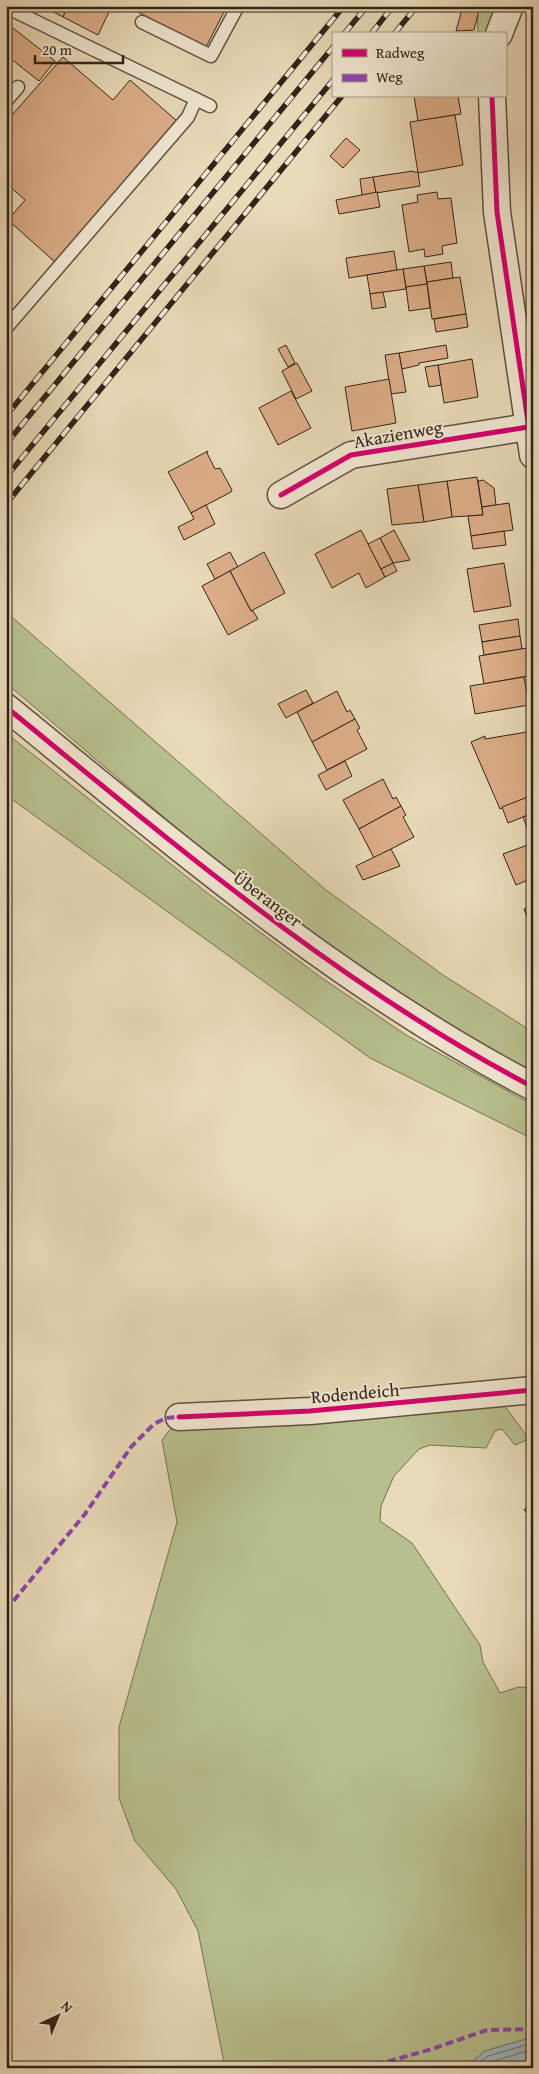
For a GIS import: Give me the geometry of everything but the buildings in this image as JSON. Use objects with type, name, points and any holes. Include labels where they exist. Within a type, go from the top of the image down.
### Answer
[{"type":"street","points":[[500,32],[510,6]]},
{"type":"street","points":[[492,98],[497,212],[533,455]]},
{"type":"street","name":"Akazienweg","points":[[281,495],[351,455],[528,427]]},
{"type":"street","name":"Überanger","points":[[6,707],[212,875],[325,959],[406,1014],[489,1064],[533,1087]]},
{"type":"street","name":"Rodendeich","points":[[178,1417],[310,1411],[533,1390]]},
{"type":"lane","points":[[142,22],[211,56],[238,6]]},
{"type":"lane","points":[[6,7],[210,106]]},
{"type":"lane","points":[[6,101],[18,87]]},
{"type":"lane","points":[[6,328],[188,117],[196,99]]},
{"type":"green space","points":[[477,6],[497,6],[491,32],[478,32]]},
{"type":"green space","points":[[6,612],[326,890],[443,975],[533,1032],[533,1074],[413,1006],[219,864],[6,683]]},
{"type":"green space","points":[[6,733],[206,892],[319,976],[406,1035],[533,1105],[533,1139],[370,1058],[6,795]]},
{"type":"green space","points":[[504,1405],[529,1439],[515,1445],[502,1429],[495,1431],[486,1448],[430,1445],[419,1449],[394,1476],[381,1506],[380,1521],[412,1543],[480,1645],[483,1662],[500,1693],[519,1687],[533,1688],[533,2037],[485,2051],[465,2068],[225,2068],[198,1931],[176,1889],[135,1841],[119,1798],[119,1727],[177,1522],[162,1440],[175,1423]]},
{"type":"water","points":[[533,2037],[533,2068],[465,2068],[485,2051]]},
{"type":"railway","points":[[6,416],[344,6]]},
{"type":"railway","points":[[346,32],[367,6]]},
{"type":"railway","points":[[373,32],[393,6]]},
{"type":"railway","points":[[396,32],[417,6]]},
{"type":"railway","points":[[6,444],[332,48]]},
{"type":"railway","points":[[6,477],[332,81]]},
{"type":"railway","points":[[6,504],[340,98]]},
{"type":"marked path","points":[[6,1610],[85,1514],[131,1447],[154,1424],[166,1418],[179,1417]]},
{"type":"marked path","points":[[365,2068],[432,2049],[487,2030],[533,2029]]},
{"type":"cycle path","points":[[492,98],[497,212],[533,455]]},
{"type":"cycle path","points":[[281,495],[351,455],[528,427]]},
{"type":"cycle path","points":[[6,707],[196,861],[326,959],[462,1047],[533,1087]]},
{"type":"cycle path","points":[[179,1417],[310,1411],[533,1390]]}]
